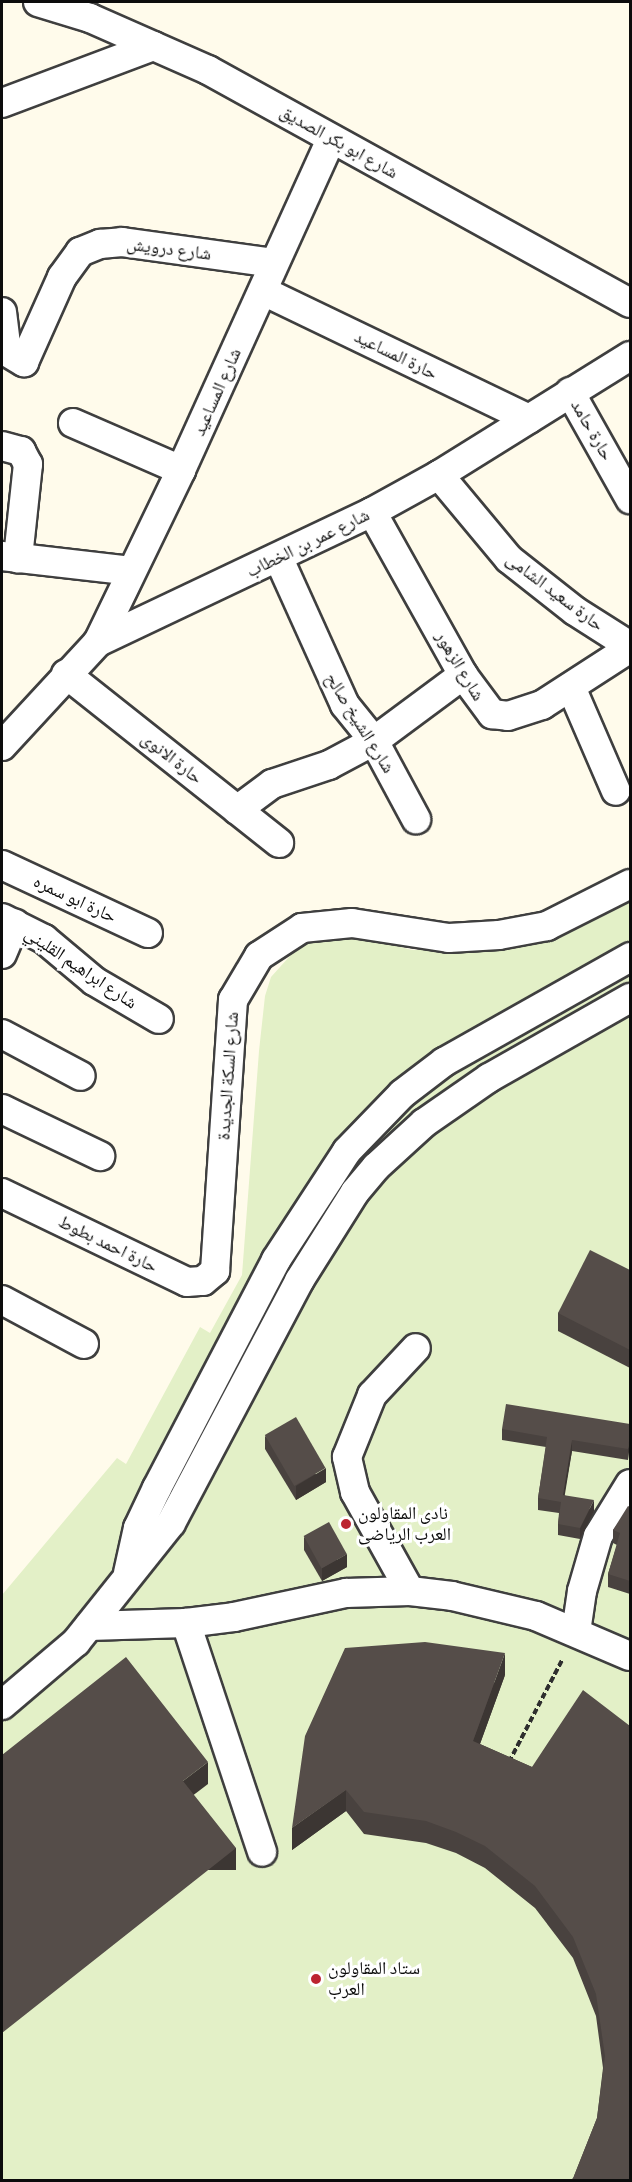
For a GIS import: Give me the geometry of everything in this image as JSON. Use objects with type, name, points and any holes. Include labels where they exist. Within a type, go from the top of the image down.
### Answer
[{"type":"street","name":"شارع ابو بكر الصديق","points":[[38,2],[90,18],[218,75],[630,303]]},
{"type":"street","points":[[2,103],[154,46]]},
{"type":"street","name":"شارع المساعيد","points":[[98,642],[182,470],[331,139]]},
{"type":"street","name":"شارع درويش","points":[[11,354],[80,252],[100,244],[122,242],[274,263]]},
{"type":"street","name":"حارة المساعيد","points":[[263,291],[529,419]]},
{"type":"street","points":[[2,312],[11,354]]},
{"type":"street","name":"شارع عمر بن الخطاب","points":[[2,746],[66,674],[98,642],[279,559],[439,476],[630,356]]},
{"type":"street","name":"حارة حامد","points":[[570,392],[630,499]]},
{"type":"street","points":[[73,423],[182,470]]},
{"type":"street","points":[[2,446],[21,451],[28,464],[10,557],[131,572]]},
{"type":"street","name":"حارة سعيد الشامى","points":[[439,476],[509,559],[574,611],[630,647]]},
{"type":"street","name":"شارع الزهور","points":[[372,512],[463,675],[492,714],[508,716],[542,705],[630,647]]},
{"type":"street","name":"شارع الشيخ صالح","points":[[279,559],[345,705],[374,741],[416,819]]},
{"type":"street","name":"حارة الانوى","points":[[66,674],[279,843]]},
{"type":"street","points":[[237,810],[272,784],[329,765],[374,741],[463,675]]},
{"type":"street","points":[[571,687],[616,791]]},
{"type":"street","name":"حارة ابو سمره","points":[[2,865],[148,933]]},
{"type":"street","name":"شارع السكة الجديدة","points":[[214,1271],[233,1000],[259,956],[302,928],[352,923],[449,938],[518,932],[547,926],[630,884]]},
{"type":"street","points":[[2,954],[8,921]]},
{"type":"street","name":"شارع ابراهيم القليني","points":[[8,921],[44,939],[94,981],[159,1019]]},
{"type":"street","points":[[128,1573],[138,1528],[170,1464],[276,1260],[331,1171],[383,1112],[444,1062],[630,957]]},
{"type":"street","points":[[2,1705],[50,1667],[89,1626],[128,1573],[158,1541],[195,1479],[299,1281],[354,1192],[399,1144],[451,1104],[512,1064],[630,998]]},
{"type":"street","points":[[2,1034],[81,1076]]},
{"type":"street","points":[[2,1109],[100,1156]]},
{"type":"street","points":[[331,1171],[354,1192]]},
{"type":"street","name":"حارة احمد بطوط","points":[[2,1193],[187,1282],[203,1281],[214,1271]]},
{"type":"street","points":[[2,1300],[84,1344]]},
{"type":"street","points":[[410,1591],[353,1486],[347,1457],[372,1395],[416,1348]]},
{"type":"street","points":[[170,1464],[195,1479]]},
{"type":"street","points":[[576,1632],[582,1591],[598,1536],[630,1484]]},
{"type":"street","points":[[89,1626],[186,1623],[234,1617],[346,1593],[410,1591],[494,1605],[576,1632],[630,1656]]},
{"type":"street","points":[[186,1623],[262,1852]]},
{"type":"path","points":[[504,1771],[576,1632]]},
{"type":"green space","name":"نادى المقاولون العرب الرياضى","points":[[630,896],[630,2180],[2,2180],[2,1595],[117,1458],[126,1464],[200,1327],[210,1333],[242,1275],[259,1051],[265,996],[271,977],[298,947],[316,938],[356,935],[412,950],[471,950]]},
{"type":"building","points":[[590,1250],[630,1270],[630,1350],[558,1313]]},
{"type":"building","points":[[506,1404],[630,1424],[628,1449],[572,1440],[563,1495],[594,1500],[580,1528],[558,1524],[561,1502],[538,1498],[547,1437],[502,1429]]},
{"type":"building","points":[[296,1417],[326,1468],[294,1486],[265,1435]]},
{"type":"building","points":[[628,1506],[630,1507],[630,1581],[608,1574],[620,1533],[613,1530]]},
{"type":"building","points":[[329,1522],[347,1554],[322,1568],[304,1536]]},
{"type":"building","points":[[425,1642],[505,1653],[473,1741],[532,1767],[583,1690],[630,1726],[630,2181],[571,2181],[597,2118],[605,2056],[596,1994],[573,1937],[535,1886],[485,1846],[426,1821],[364,1812],[346,1790],[292,1828],[305,1736],[345,1648]]},
{"type":"building","points":[[126,1657],[208,1762],[183,1781],[236,1848],[2,2033],[2,1755]]},
{"type":"place","name":"نادى المقاولون العرب الرياضى","points":[[346,1524]]},
{"type":"place","name":"ستاد المقاولون العرب","points":[[316,1979]]}]
